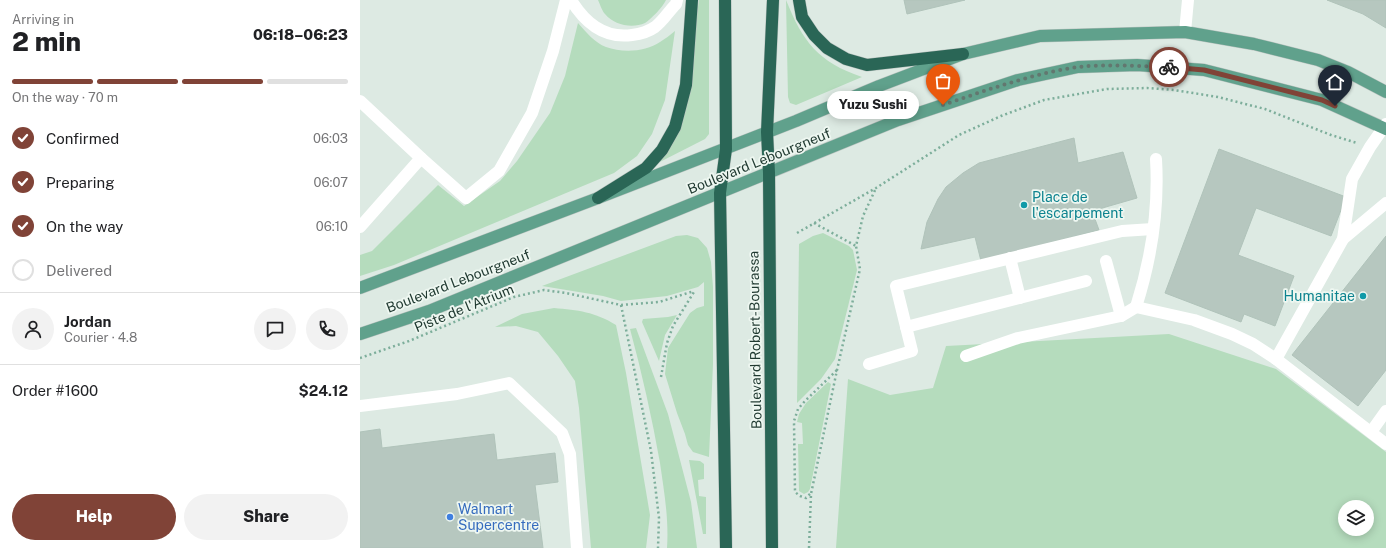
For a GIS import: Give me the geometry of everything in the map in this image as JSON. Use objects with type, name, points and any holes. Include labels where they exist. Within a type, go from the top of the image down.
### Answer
[{"type":"highway","points":[[598,198],[646,168],[662,150],[675,127],[686,85],[692,0]]},
{"type":"highway","points":[[725,0],[726,149],[720,193],[726,548]]},
{"type":"highway","name":"Boulevard Robert-Bourassa","points":[[772,548],[769,173],[767,132],[773,0]]},
{"type":"highway","points":[[799,0],[802,17],[814,35],[827,48],[846,59],[866,65],[963,54]]},
{"type":"main road","name":"Boulevard Lebourgneuf","points":[[360,288],[726,149],[879,86],[963,54],[1040,36],[1185,32],[1254,44],[1318,60],[1348,72],[1386,92]]},
{"type":"main road","name":"Boulevard Lebourgneuf","points":[[360,334],[429,311],[906,118],[1018,80],[1078,67],[1136,65],[1204,70],[1322,100],[1385,127]]},
{"type":"lane","points":[[360,101],[466,198],[499,171],[532,113],[553,51],[566,0]]},
{"type":"lane","points":[[571,0],[578,13],[593,25],[608,34],[626,36],[643,34],[655,27],[676,4],[677,0]]},
{"type":"lane","points":[[1185,32],[1188,0]]},
{"type":"lane","points":[[1276,359],[1343,239],[1352,179],[1370,147],[1385,127]]},
{"type":"lane","points":[[360,227],[421,158]]},
{"type":"lane","points":[[966,356],[1018,338],[1121,316],[1136,307],[1144,284],[1153,229],[1158,184],[1156,159]]},
{"type":"lane","points":[[1343,239],[1386,203]]},
{"type":"lane","points":[[869,364],[912,351],[896,286],[1122,231],[1153,229]]},
{"type":"lane","points":[[1010,258],[1020,298]]},
{"type":"lane","points":[[1106,261],[1121,316]]},
{"type":"lane","points":[[906,327],[1086,281]]},
{"type":"lane","points":[[1136,307],[1194,320],[1253,344],[1276,359],[1386,444]]},
{"type":"lane","points":[[360,406],[457,394],[509,383],[562,432],[570,454],[577,548]]},
{"type":"lane","points":[[1371,432],[1386,412]]},
{"type":"path","points":[[797,233],[876,188],[959,135],[1001,116],[1044,100],[1107,88],[1174,90],[1218,97],[1265,110],[1331,135],[1362,144]]},
{"type":"path","points":[[809,548],[810,494],[860,269],[856,246],[863,216],[876,188]]},
{"type":"path","points":[[814,223],[856,246]]},
{"type":"path","name":"Piste de l'Atrium","points":[[360,358],[409,341],[514,296],[544,290],[566,293],[621,305],[659,302],[694,291],[673,326],[667,343],[660,377]]},
{"type":"path","points":[[621,305],[651,451],[659,518],[658,548]]},
{"type":"path","points":[[810,494],[806,498],[795,492],[794,421],[798,409],[805,400],[837,370]]},
{"type":"green space","points":[[598,0],[666,0],[657,13],[645,23],[629,26],[613,21],[609,18],[603,11]]},
{"type":"green space","points":[[699,0],[709,0],[709,134],[705,139],[650,167],[664,150],[696,21]]},
{"type":"green space","points":[[786,0],[799,28],[814,49],[834,65],[862,77],[796,105],[790,103],[788,97]]},
{"type":"green space","points":[[578,23],[598,43],[612,49],[626,51],[648,48],[660,42],[675,31],[665,100],[652,134],[637,156],[614,173],[394,265],[360,276],[360,255],[372,251],[438,185],[464,206],[500,181],[517,161],[550,113],[565,76]]},
{"type":"green space","points":[[823,233],[849,246],[853,250],[857,270],[835,359],[821,379],[797,403],[799,244],[813,236]]},
{"type":"green space","points":[[687,235],[698,238],[707,248],[711,262],[713,287],[713,364],[709,457],[693,452],[688,445],[665,374],[668,348],[690,313],[697,308],[704,306],[704,282],[698,287],[667,296],[621,301],[603,296],[542,286],[676,236]]},
{"type":"green space","points":[[554,308],[586,312],[601,317],[616,325],[626,373],[650,515],[646,548],[591,548],[579,408],[575,381],[558,356],[538,332],[516,326],[495,327],[522,314]]},
{"type":"green space","points":[[677,315],[665,335],[659,361],[642,322],[643,319]]},
{"type":"green space","points":[[636,328],[668,414],[691,502],[697,548],[667,548],[667,516],[660,463],[639,362],[630,329]]},
{"type":"green space","points":[[1169,334],[1276,369],[1386,452],[1386,548],[836,548],[848,379],[890,395],[933,388],[946,346]]},
{"type":"green space","points":[[828,382],[831,384],[810,489],[804,494],[799,491],[798,444],[803,444],[802,423],[797,422],[799,414],[806,403]]},
{"type":"green space","points":[[689,460],[700,461],[704,464],[704,479],[698,480],[699,496],[706,497],[706,534],[703,534]]},
{"type":"building","points":[[904,0],[965,0],[907,14]]},
{"type":"building","points":[[1327,0],[1386,0],[1386,28],[1363,14]]},
{"type":"building","name":"Place de l'escarpement","points":[[1074,138],[1078,163],[1123,152],[1137,198],[1092,211],[1099,230],[981,261],[975,237],[921,249],[927,222],[938,199],[946,187],[963,173],[979,163]]},
{"type":"building","points":[[1219,149],[1346,197],[1331,236],[1256,208],[1238,255],[1294,276],[1275,326],[1244,314],[1241,322],[1165,293]]},
{"type":"building","name":"Humanitae","points":[[1386,236],[1386,370],[1358,406],[1292,355]]},
{"type":"building","name":"Walmart Supercentre","points":[[380,429],[382,448],[494,434],[497,460],[555,453],[558,482],[535,485],[543,548],[360,548],[360,432]]},
{"type":"way so far","points":[[943,105],[1018,80],[1078,67],[1136,65],[1169,67]]},
{"type":"place","name":"Yuzu Sushi","points":[[943,105]]},
{"type":"place","name":"Place de l'escarpement","points":[[1024,205]]},
{"type":"place","name":"Humanitae","points":[[1363,296]]},
{"type":"place","name":"Walmart Supercentre","points":[[450,517]]},
{"type":"route","points":[[1169,67],[1204,70],[1322,100],[1335,106]]}]
